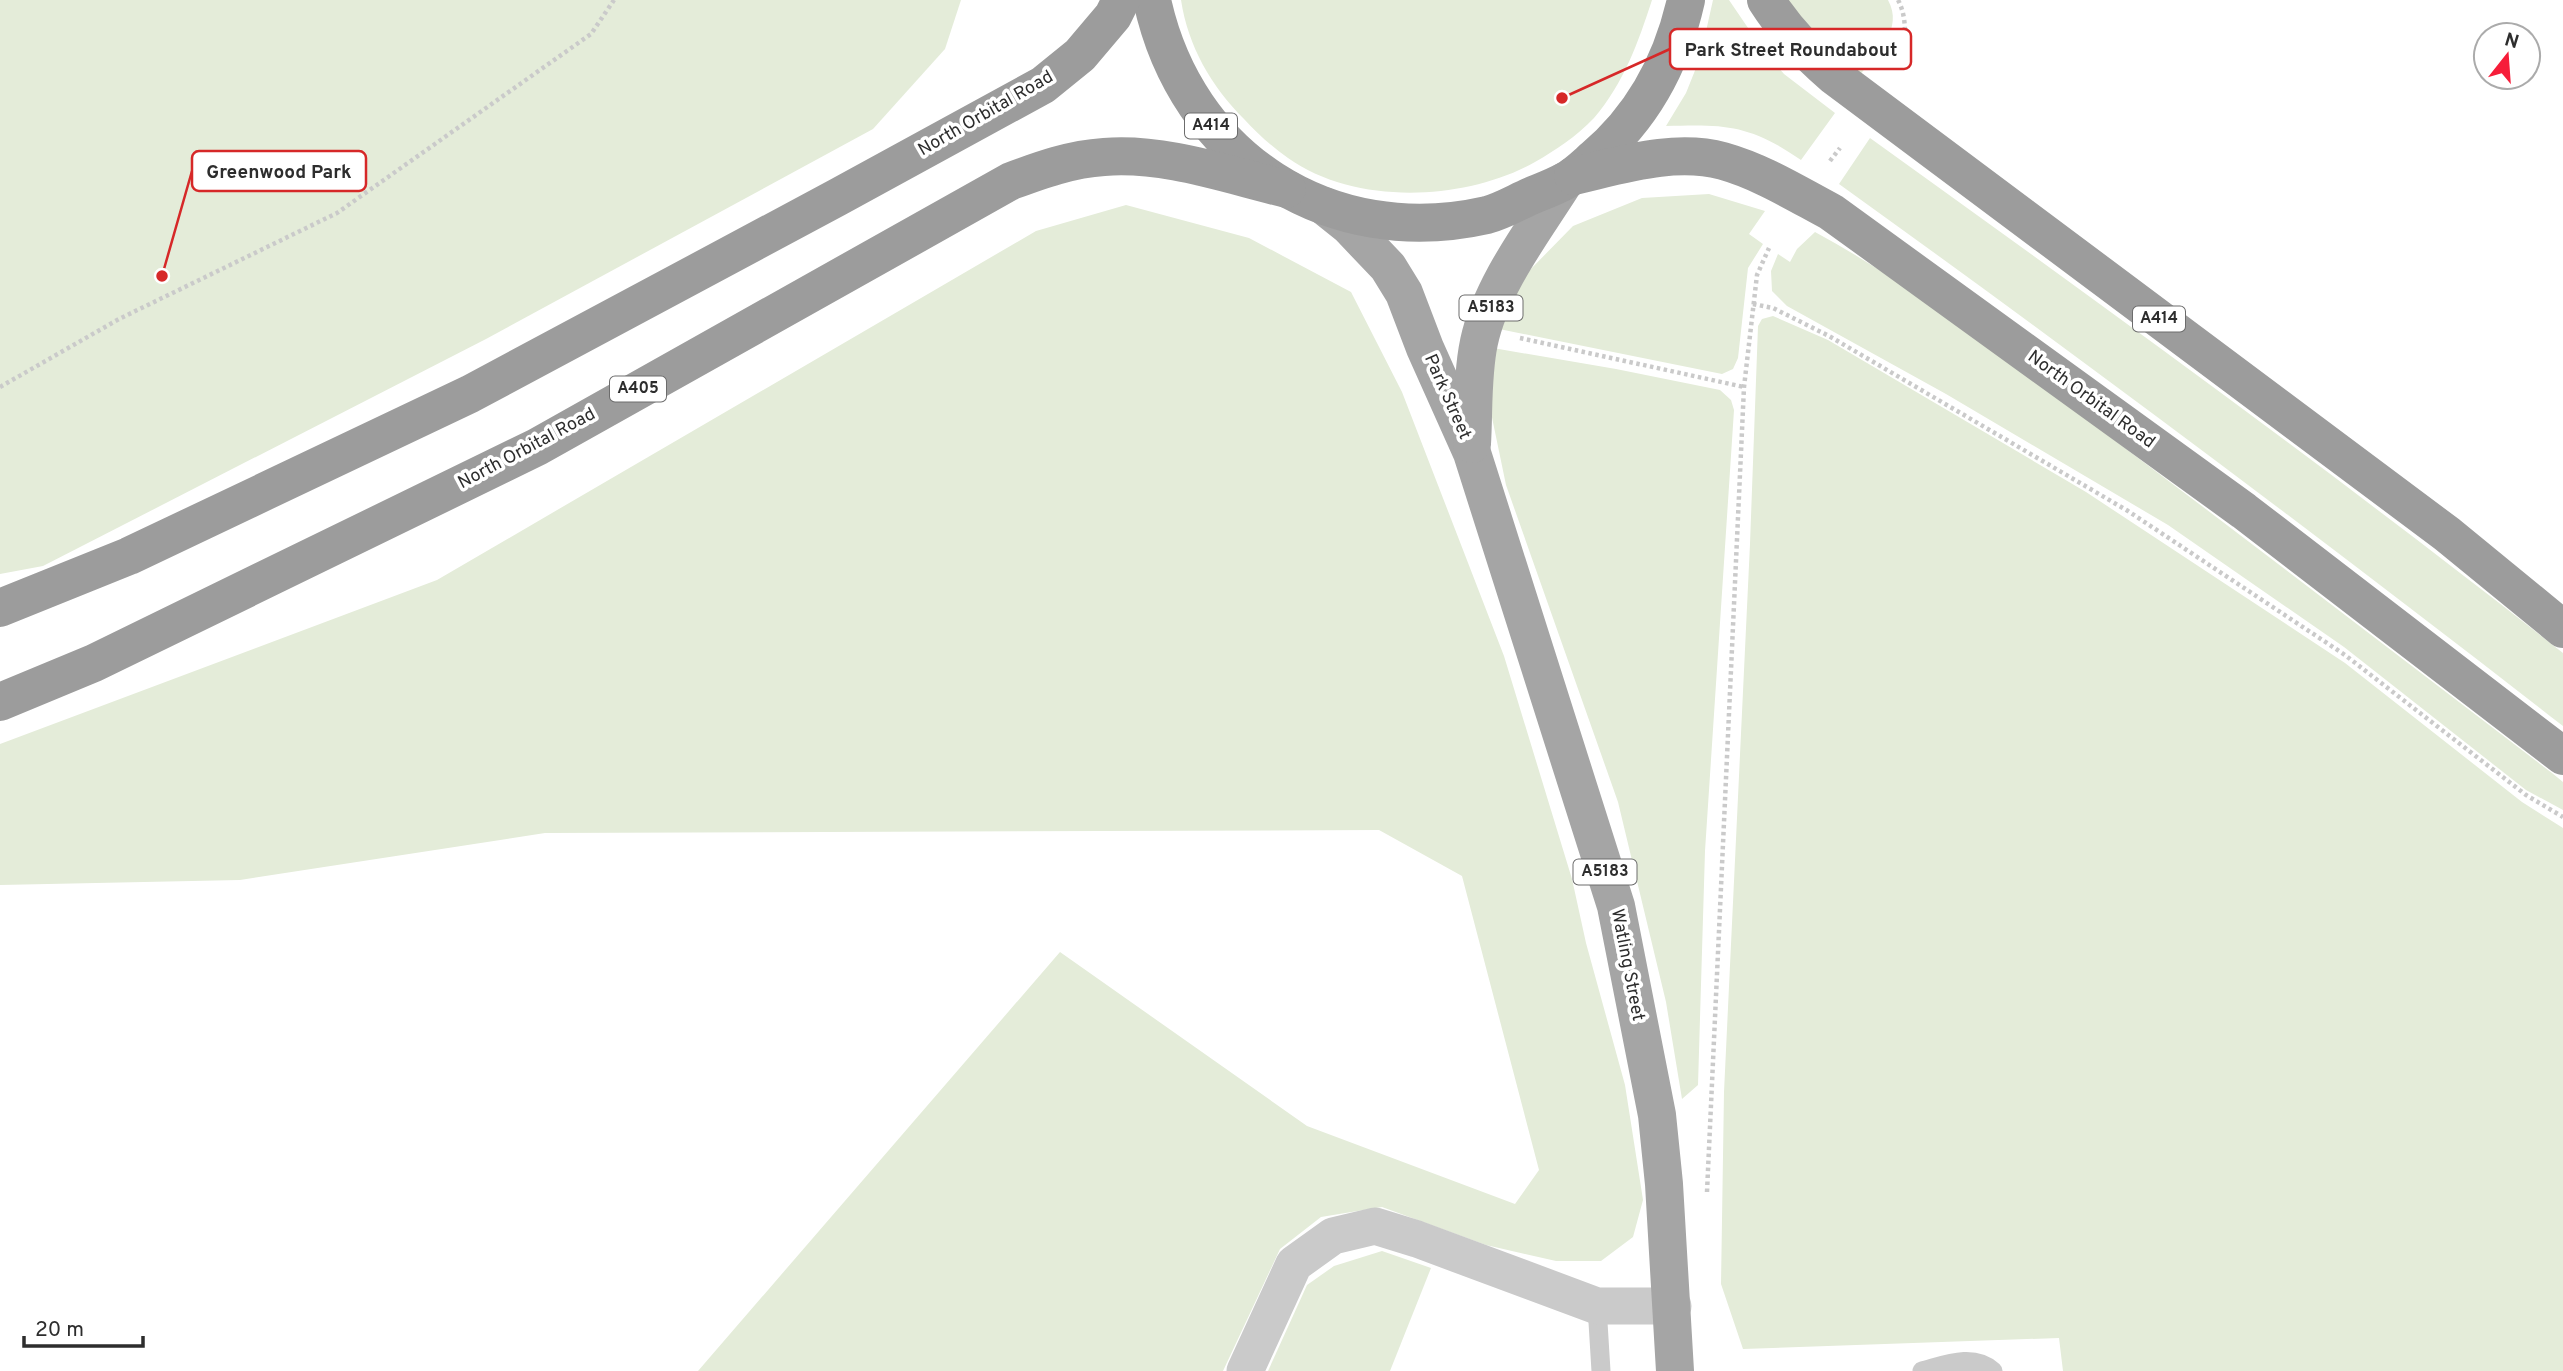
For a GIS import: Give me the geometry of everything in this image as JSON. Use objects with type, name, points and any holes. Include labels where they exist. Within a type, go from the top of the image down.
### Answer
[{"type":"highway","name":"North Orbital Road","points":[[0,608],[129,556],[470,394],[850,190],[1043,85],[1080,55],[1113,16],[1121,0]]},
{"type":"highway","name":"A414","points":[[1152,0],[1160,34],[1178,78],[1208,123],[1242,158],[1287,190],[1324,206],[1390,222],[1445,222],[1490,214],[1569,178],[1614,142],[1646,101],[1661,75],[1678,33],[1686,0]]},
{"type":"highway","name":"A414","points":[[1766,0],[1804,50],[1833,76],[2447,534],[2563,629]]},
{"type":"highway","name":"North Orbital Road","points":[[0,702],[94,663],[537,447],[1011,181],[1059,164],[1103,157],[1144,157],[1287,190]]},
{"type":"highway","name":"North Orbital Road","points":[[1569,178],[1647,159],[1686,157],[1722,161],[1764,177],[1831,212],[2244,511],[2563,756]]},
{"type":"main road","name":"Park Street","points":[[1472,453],[1475,373],[1482,330],[1504,278],[1569,178]]},
{"type":"main road","name":"Park Street","points":[[1324,206],[1371,247],[1399,285],[1472,453]]},
{"type":"main road","name":"Watling Street","points":[[1472,453],[1616,906],[1657,1115],[1678,1369]]},
{"type":"street","points":[[1245,1371],[1294,1264],[1333,1236],[1375,1226],[1597,1306],[1673,1306]]},
{"type":"lane","points":[[1597,1306],[1601,1371]]},
{"type":"lane","points":[[1923,1371],[1962,1360],[1986,1364],[1993,1371]]},
{"type":"path","points":[[0,387],[119,320],[337,213],[591,34],[614,0]]},
{"type":"path","points":[[1898,0],[1906,34],[1902,61]]},
{"type":"path","points":[[1830,161],[1840,148]]},
{"type":"path","points":[[1707,1193],[1744,387],[1758,275],[1769,248]]},
{"type":"path","points":[[1753,304],[1773,308],[1829,336],[2128,511],[2345,654],[2526,794],[2563,817]]},
{"type":"path","points":[[1519,337],[1744,387]]},
{"type":"green space","points":[[0,0],[961,0],[945,49],[873,129],[486,339],[43,566],[0,574]]},
{"type":"green space","points":[[1181,0],[1652,0],[1635,47],[1614,91],[1594,118],[1573,137],[1535,162],[1507,175],[1477,185],[1411,193],[1377,191],[1315,174],[1270,145],[1232,106],[1211,79],[1195,49]]},
{"type":"green space","points":[[1713,0],[1729,0],[1761,47],[1784,74],[1835,113],[1801,160],[1767,140],[1737,129],[1666,126],[1686,93],[1700,58]]},
{"type":"green space","points":[[1787,0],[1888,0],[1893,21],[1891,31],[1881,49],[1860,75],[1821,44]]},
{"type":"green space","points":[[1870,138],[2220,392],[2563,653],[2563,726],[2204,452],[1839,184]]},
{"type":"green space","points":[[1709,194],[1765,211],[1749,234],[1763,244],[1748,268],[1738,358],[1733,369],[1722,374],[1499,329],[1525,275],[1573,226],[1642,198]]},
{"type":"green space","points":[[1126,205],[1249,238],[1351,292],[1402,392],[1504,656],[1572,879],[1586,943],[1625,1085],[1643,1200],[1633,1237],[1601,1261],[1556,1261],[1486,1245],[1382,1207],[1321,1217],[1280,1249],[1223,1371],[698,1371],[1060,952],[1307,1126],[1515,1204],[1539,1170],[1462,876],[1379,830],[545,833],[240,880],[0,885],[0,744],[437,580],[1036,231]]},
{"type":"green space","points":[[1815,232],[1887,275],[1989,346],[2552,773],[2563,782],[2563,810],[2526,790],[2344,647],[2168,525],[1946,394],[1787,306],[1772,291],[1771,271],[1778,254],[1790,262],[1797,249]]},
{"type":"green space","points":[[1773,316],[1828,340],[2086,492],[2345,663],[2522,802],[2563,828],[2563,1371],[2063,1371],[2059,1338],[1743,1349],[1721,1284],[1724,1092],[1758,326],[1762,319]]},
{"type":"green space","points":[[1493,348],[1720,390],[1731,400],[1734,410],[1705,851],[1698,1085],[1682,1099],[1666,1002],[1618,802],[1506,485],[1489,403]]},
{"type":"green space","points":[[1382,1251],[1431,1268],[1390,1371],[1268,1371],[1307,1285],[1334,1266]]},
{"type":"place","name":"Park Street Roundabout","points":[[1562,98]]},
{"type":"place","name":"Greenwood Park","points":[[162,276]]}]
